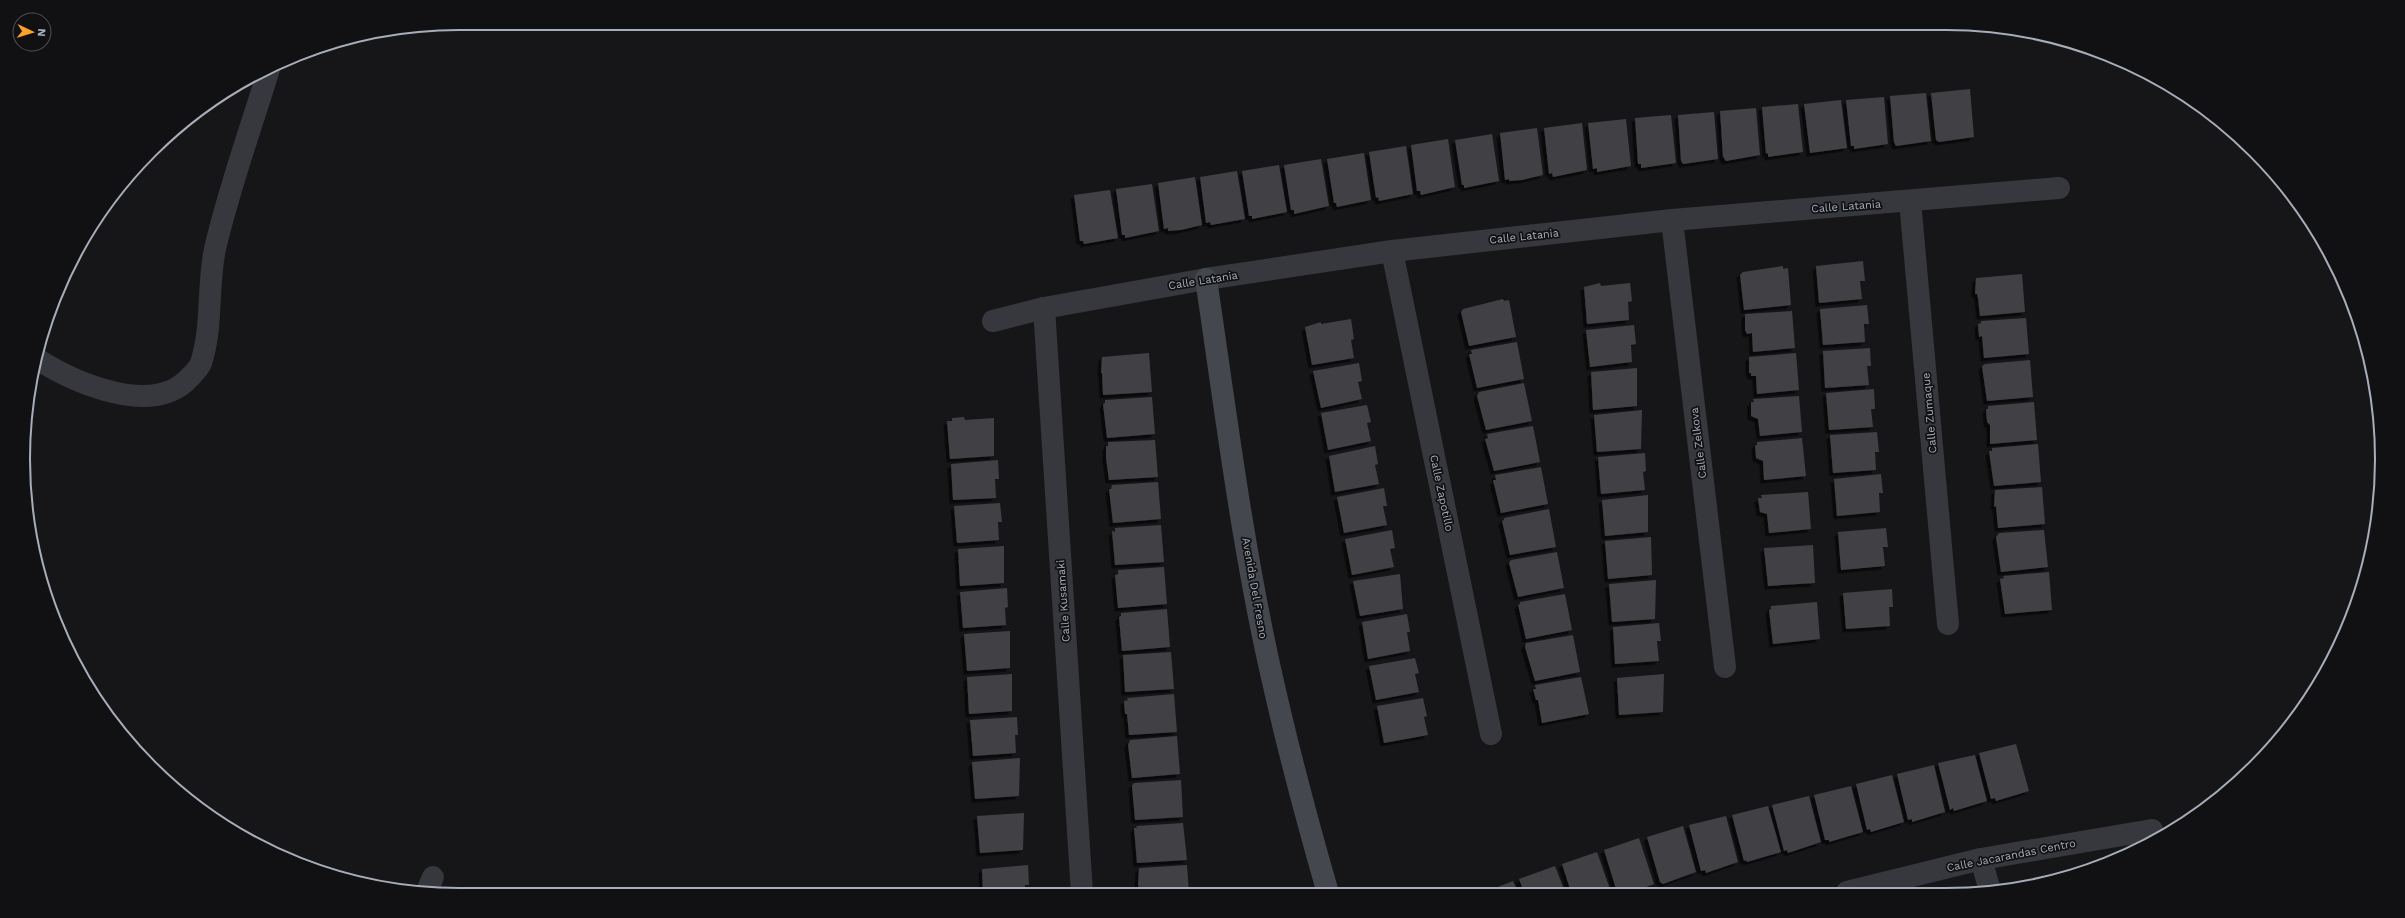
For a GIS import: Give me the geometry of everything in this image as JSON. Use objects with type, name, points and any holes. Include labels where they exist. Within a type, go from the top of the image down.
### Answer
[{"type":"street","points":[[42,361],[88,385],[139,396],[163,395],[181,388],[201,365],[209,329],[215,250],[267,75]]},
{"type":"street","name":"Calle Latania","points":[[993,321],[1044,308],[1206,279],[1392,251],[1672,220],[2059,188]]},
{"type":"street","name":"Calle Zumaque","points":[[1910,201],[1948,624]]},
{"type":"street","name":"Calle Zelkova","points":[[1672,220],[1725,667]]},
{"type":"street","name":"Calle Zapotillo","points":[[1392,251],[1491,734]]},
{"type":"street","name":"Avenida Del Fresno","points":[[1206,279],[1238,490],[1268,663],[1302,804],[1327,888]]},
{"type":"street","name":"Calle Kusamaki","points":[[1044,308],[1082,888]]},
{"type":"street","name":"Calle Jacarandas Centro","points":[[1863,888],[1981,858],[2152,830]]},
{"type":"street","points":[[1981,858],[1988,885]]},
{"type":"building","points":[[1970,89],[1974,137],[1939,142],[1936,140],[1931,93]]},
{"type":"building","points":[[1926,93],[1931,141],[1896,146],[1894,142],[1890,96]]},
{"type":"building","points":[[1884,97],[1888,144],[1854,149],[1854,146],[1851,146],[1846,100]]},
{"type":"building","points":[[1841,100],[1847,148],[1810,153],[1804,104]]},
{"type":"building","points":[[1798,104],[1803,152],[1768,157],[1768,153],[1766,154],[1762,107]]},
{"type":"building","points":[[1756,108],[1760,155],[1726,161],[1723,157],[1720,111]]},
{"type":"building","points":[[1714,112],[1718,159],[1683,164],[1681,161],[1678,115]]},
{"type":"building","points":[[1671,115],[1676,163],[1641,168],[1641,164],[1638,164],[1635,118]]},
{"type":"building","points":[[1626,119],[1631,166],[1597,172],[1597,168],[1593,169],[1588,123]]},
{"type":"building","points":[[1582,123],[1587,170],[1553,177],[1552,173],[1549,174],[1544,128]]},
{"type":"building","points":[[1537,128],[1543,175],[1522,180],[1505,180],[1500,133]]},
{"type":"building","points":[[1492,134],[1499,181],[1464,188],[1464,185],[1462,185],[1455,140]]},
{"type":"building","points":[[1448,139],[1455,187],[1421,195],[1420,191],[1417,191],[1411,145]]},
{"type":"building","points":[[1406,146],[1413,194],[1379,201],[1378,197],[1376,198],[1369,152]]},
{"type":"building","points":[[1364,153],[1371,200],[1337,207],[1336,203],[1334,203],[1327,159]]},
{"type":"building","points":[[1321,159],[1329,206],[1294,214],[1294,210],[1291,210],[1284,165]]},
{"type":"building","points":[[1279,165],[1287,212],[1252,219],[1252,216],[1249,216],[1242,171]]},
{"type":"building","points":[[1237,171],[1245,219],[1211,225],[1210,222],[1206,223],[1200,177]]},
{"type":"building","points":[[1195,177],[1202,225],[1181,230],[1168,231],[1168,228],[1164,229],[1158,183]]},
{"type":"building","points":[[1152,184],[1159,231],[1125,238],[1125,235],[1122,235],[1116,189]]},
{"type":"building","points":[[1110,190],[1118,238],[1084,244],[1083,241],[1080,241],[1074,195]]},
{"type":"building","points":[[1863,261],[1865,281],[1860,281],[1862,299],[1819,303],[1816,266]]},
{"type":"building","points":[[1783,266],[1783,269],[1788,268],[1791,305],[1744,310],[1740,275],[1743,272]]},
{"type":"building","points":[[2022,274],[2025,312],[1980,316],[1978,298],[1977,294],[1975,294],[1976,278]]},
{"type":"building","points":[[1600,283],[1601,286],[1630,283],[1632,301],[1628,302],[1629,320],[1587,324],[1584,287]]},
{"type":"building","points":[[1503,299],[1504,301],[1509,300],[1516,337],[1469,346],[1461,312],[1463,309]]},
{"type":"building","points":[[1867,305],[1869,324],[1864,324],[1865,342],[1823,345],[1820,309]]},
{"type":"building","points":[[1792,311],[1795,348],[1753,352],[1752,333],[1747,334],[1745,330],[1745,314]]},
{"type":"building","points":[[2026,318],[2029,354],[1984,358],[1982,336],[1979,337],[1978,324],[1981,323],[1981,321]]},
{"type":"building","points":[[1351,319],[1354,339],[1351,340],[1354,358],[1312,365],[1305,327],[1321,322],[1321,324]]},
{"type":"building","points":[[1634,325],[1636,344],[1631,345],[1632,362],[1590,367],[1586,330]]},
{"type":"building","points":[[1517,342],[1524,379],[1477,388],[1469,354],[1472,354],[1471,350]]},
{"type":"building","points":[[1870,348],[1871,366],[1867,366],[1869,385],[1825,388],[1823,351]]},
{"type":"building","points":[[1149,353],[1152,392],[1103,395],[1101,373],[1102,357]]},
{"type":"building","points":[[1796,353],[1799,390],[1757,394],[1756,376],[1751,376],[1751,373],[1749,373],[1749,357]]},
{"type":"building","points":[[2030,360],[2033,397],[1987,401],[1982,366],[1985,364]]},
{"type":"building","points":[[1359,363],[1362,381],[1358,382],[1362,399],[1321,408],[1313,371]]},
{"type":"building","points":[[1637,368],[1637,406],[1593,410],[1591,372]]},
{"type":"building","points":[[1524,383],[1532,421],[1486,430],[1477,396],[1479,392]]},
{"type":"building","points":[[1874,389],[1875,409],[1871,409],[1873,427],[1829,430],[1826,393]]},
{"type":"building","points":[[1799,396],[1802,432],[1760,436],[1758,419],[1751,416],[1751,402],[1754,402],[1753,399]]},
{"type":"building","points":[[1152,397],[1155,434],[1107,438],[1103,404],[1105,403],[1105,400]]},
{"type":"building","points":[[2034,402],[2037,440],[1990,444],[1990,425],[1987,422],[1986,409],[1988,409],[1988,406]]},
{"type":"building","points":[[1367,405],[1371,422],[1367,423],[1371,441],[1328,450],[1321,413]]},
{"type":"building","points":[[1642,410],[1641,449],[1597,452],[1594,415]]},
{"type":"building","points":[[964,417],[965,420],[994,418],[994,456],[950,459],[947,421],[952,421],[952,418]]},
{"type":"building","points":[[1533,426],[1540,462],[1494,471],[1485,439],[1488,438],[1487,434]]},
{"type":"building","points":[[1877,432],[1879,452],[1875,452],[1876,470],[1833,473],[1830,435]]},
{"type":"building","points":[[1802,438],[1806,476],[1764,480],[1763,461],[1756,458],[1755,445],[1757,445],[1757,442]]},
{"type":"building","points":[[1155,440],[1158,477],[1109,480],[1106,458],[1106,446],[1108,446],[1108,442]]},
{"type":"building","points":[[2038,444],[2041,482],[1994,486],[1989,451],[1992,451],[1992,448]]},
{"type":"building","points":[[1375,446],[1378,464],[1375,465],[1379,484],[1335,492],[1329,456]]},
{"type":"building","points":[[1645,453],[1646,471],[1643,472],[1645,490],[1601,494],[1598,457]]},
{"type":"building","points":[[998,460],[999,479],[995,479],[996,498],[953,500],[951,464]]},
{"type":"building","points":[[1541,467],[1548,504],[1501,513],[1493,480],[1496,480],[1495,475]]},
{"type":"building","points":[[1881,474],[1883,493],[1879,493],[1880,512],[1837,516],[1834,479]]},
{"type":"building","points":[[1158,482],[1161,519],[1113,523],[1109,489],[1111,489],[1112,485]]},
{"type":"building","points":[[2042,487],[2045,524],[1998,528],[1996,506],[1994,507],[1995,490]]},
{"type":"building","points":[[1384,488],[1387,506],[1383,506],[1387,525],[1344,533],[1337,497]]},
{"type":"building","points":[[1808,492],[1811,529],[1769,533],[1767,514],[1760,512],[1758,498],[1762,498],[1761,495]]},
{"type":"building","points":[[1648,495],[1648,532],[1605,536],[1602,500]]},
{"type":"building","points":[[1000,503],[1002,522],[998,522],[999,540],[957,543],[954,506]]},
{"type":"building","points":[[1549,509],[1556,547],[1510,555],[1502,521],[1504,518]]},
{"type":"building","points":[[1161,525],[1164,562],[1115,565],[1112,531],[1115,532],[1115,528]]},
{"type":"building","points":[[1886,528],[1888,547],[1883,547],[1885,566],[1841,570],[1838,532]]},
{"type":"building","points":[[1392,530],[1395,548],[1390,549],[1394,567],[1352,575],[1345,539]]},
{"type":"building","points":[[2044,530],[2048,567],[2001,572],[1996,537],[1999,533]]},
{"type":"building","points":[[1651,537],[1652,575],[1608,579],[1605,541]]},
{"type":"building","points":[[1813,545],[1815,583],[1768,586],[1764,548]]},
{"type":"building","points":[[1004,546],[1004,583],[960,586],[958,549]]},
{"type":"building","points":[[1557,552],[1564,588],[1518,597],[1509,563],[1511,560]]},
{"type":"building","points":[[1164,567],[1167,604],[1118,608],[1115,575],[1118,574],[1118,570]]},
{"type":"building","points":[[2049,572],[2052,610],[2005,614],[2000,579],[2004,578],[2003,576]]},
{"type":"building","points":[[1400,574],[1403,609],[1360,616],[1353,581]]},
{"type":"building","points":[[1656,580],[1655,619],[1612,622],[1609,584]]},
{"type":"building","points":[[1007,588],[1008,607],[1005,608],[1006,625],[963,628],[960,592]]},
{"type":"building","points":[[1892,589],[1893,607],[1889,607],[1890,626],[1846,629],[1843,593]]},
{"type":"building","points":[[1565,594],[1572,630],[1526,639],[1518,605],[1520,602]]},
{"type":"building","points":[[1817,602],[1820,639],[1773,644],[1769,610],[1771,609],[1771,606]]},
{"type":"building","points":[[1167,609],[1170,647],[1122,651],[1119,617],[1121,616],[1121,613]]},
{"type":"building","points":[[1407,614],[1410,632],[1407,632],[1410,651],[1368,659],[1362,622]]},
{"type":"building","points":[[1659,623],[1661,641],[1657,641],[1659,661],[1615,664],[1613,627]]},
{"type":"building","points":[[1010,631],[1010,668],[967,671],[964,634]]},
{"type":"building","points":[[1573,635],[1580,672],[1535,681],[1525,647],[1526,643]]},
{"type":"building","points":[[1171,652],[1174,689],[1125,692],[1123,655]]},
{"type":"building","points":[[1415,658],[1419,673],[1415,674],[1419,692],[1376,700],[1369,666]]},
{"type":"building","points":[[1012,674],[1012,711],[969,714],[967,677]]},
{"type":"building","points":[[1664,674],[1663,712],[1619,715],[1617,678]]},
{"type":"building","points":[[1581,677],[1589,714],[1542,723],[1538,700],[1536,700],[1533,689],[1536,689],[1535,685]]},
{"type":"building","points":[[1174,694],[1177,732],[1129,735],[1124,701],[1128,700],[1127,698]]},
{"type":"building","points":[[1423,698],[1427,716],[1424,717],[1428,735],[1384,743],[1377,706]]},
{"type":"building","points":[[1017,717],[1018,735],[1015,735],[1016,753],[973,756],[970,720]]},
{"type":"building","points":[[1177,736],[1180,774],[1132,778],[1128,745],[1130,740]]},
{"type":"building","points":[[2016,744],[2029,791],[1996,801],[1995,798],[1991,799],[1979,753]]},
{"type":"building","points":[[1975,755],[1987,801],[1954,811],[1953,808],[1950,810],[1938,763]]},
{"type":"building","points":[[1020,758],[1019,796],[975,799],[972,762]]},
{"type":"building","points":[[1934,765],[1945,812],[1912,822],[1912,819],[1908,820],[1897,774]]},
{"type":"building","points":[[1892,775],[1904,822],[1871,832],[1870,829],[1867,830],[1856,784]]},
{"type":"building","points":[[1181,780],[1183,817],[1135,820],[1132,786],[1134,783]]},
{"type":"building","points":[[1851,786],[1863,832],[1829,842],[1829,840],[1825,840],[1814,795]]},
{"type":"building","points":[[1809,796],[1821,842],[1788,853],[1787,850],[1784,851],[1772,805]]},
{"type":"building","points":[[1768,806],[1781,852],[1747,862],[1746,860],[1744,861],[1732,815]]},
{"type":"building","points":[[1024,813],[1023,850],[980,853],[977,816]]},
{"type":"building","points":[[1726,816],[1738,862],[1706,873],[1705,870],[1701,871],[1689,825]]},
{"type":"building","points":[[1183,823],[1187,860],[1137,863],[1134,828],[1137,828],[1136,826]]},
{"type":"building","points":[[1683,826],[1696,872],[1663,884],[1660,882],[1647,837]]},
{"type":"building","points":[[1639,838],[1654,884],[1644,888],[1616,888],[1604,850]]},
{"type":"building","points":[[1597,852],[1610,888],[1570,888],[1562,864]]},
{"type":"building","points":[[1028,865],[1029,885],[1025,885],[1025,888],[983,888],[982,869]]},
{"type":"building","points":[[1187,865],[1189,888],[1139,888],[1139,868]]},
{"type":"building","points":[[1555,866],[1563,888],[1522,888],[1519,879]]},
{"type":"building","points":[[1513,881],[1516,888],[1495,888]]}]
